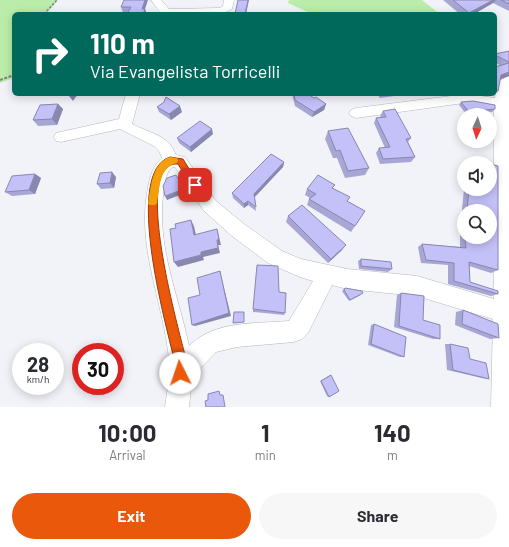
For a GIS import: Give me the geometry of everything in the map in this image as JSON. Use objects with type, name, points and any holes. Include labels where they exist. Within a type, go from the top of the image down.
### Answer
[{"type":"street","points":[[156,0],[164,12]]},
{"type":"street","points":[[194,12],[222,11],[228,7],[230,0]]},
{"type":"street","points":[[503,407],[506,274],[501,104],[502,85],[509,80]]},
{"type":"street","points":[[132,96],[125,123],[126,127],[160,142],[168,151],[170,160]]},
{"type":"street","points":[[356,113],[471,98],[501,104]]},
{"type":"street","points":[[61,137],[125,123]]},
{"type":"street","points":[[177,407],[180,359],[155,247],[152,199],[159,172],[164,164],[170,160],[180,161],[210,206],[238,230],[275,256],[300,268],[347,279],[417,286],[504,312]]},
{"type":"street","points":[[180,373],[194,356],[209,343],[224,338],[294,331],[300,325],[327,274]]},
{"type":"path","points":[[46,12],[57,0]]},
{"type":"path","points":[[0,80],[12,76]]},
{"type":"green space","points":[[0,0],[58,0],[48,12],[12,12],[12,79],[0,83]]},
{"type":"green space","points":[[289,0],[422,0],[439,12],[308,12],[288,3]]},
{"type":"building","points":[[124,0],[145,0],[142,9],[145,9],[144,12],[128,12],[131,7],[121,7]]},
{"type":"building","points":[[238,0],[248,0],[245,12],[235,12]]},
{"type":"building","points":[[453,0],[493,0],[471,12],[468,12]]},
{"type":"building","points":[[501,0],[509,0],[509,4]]},
{"type":"building","points":[[509,51],[509,62],[497,56],[497,54]]},
{"type":"building","points":[[509,63],[509,72],[501,75],[498,91],[497,91],[497,66]]},
{"type":"building","points":[[294,96],[311,96],[314,98],[316,97],[326,104],[314,112],[295,100]]},
{"type":"building","points":[[166,97],[180,106],[169,114],[157,107],[164,102]]},
{"type":"building","points":[[473,101],[495,105],[495,108],[466,108],[461,102]]},
{"type":"building","points":[[58,104],[52,119],[33,120],[40,105]]},
{"type":"building","points":[[395,109],[411,138],[406,139],[415,157],[383,159],[379,148],[390,147],[376,118],[386,117],[383,111]]},
{"type":"building","points":[[200,121],[212,129],[190,147],[177,138]]},
{"type":"building","points":[[348,128],[369,168],[348,171],[340,150],[336,151],[328,131]]},
{"type":"building","points":[[271,154],[284,162],[254,194],[256,207],[248,201],[244,204],[232,193]]},
{"type":"building","points":[[498,166],[498,270],[469,262],[470,282],[498,291],[498,294],[454,281],[454,263],[426,260],[422,244],[466,248],[466,244],[497,244],[497,204],[468,204],[468,196],[497,196]]},
{"type":"building","points":[[112,172],[110,183],[97,184],[100,173]]},
{"type":"building","points":[[35,174],[29,190],[5,192],[12,176]]},
{"type":"building","points":[[176,175],[184,189],[165,196],[163,186],[167,178]]},
{"type":"building","points":[[318,175],[335,185],[332,188],[350,197],[347,201],[365,211],[355,226],[309,199],[316,194],[307,189]]},
{"type":"building","points":[[302,205],[346,245],[331,259],[288,216]]},
{"type":"building","points":[[191,220],[194,235],[217,229],[219,239],[217,240],[218,248],[201,252],[201,255],[174,262],[170,229],[176,228],[175,224]]},
{"type":"building","points":[[361,259],[391,262],[392,269],[361,266]]},
{"type":"building","points":[[257,265],[278,266],[279,292],[286,293],[285,313],[253,309]]},
{"type":"building","points":[[220,271],[229,313],[192,325],[188,298],[200,295],[197,278]]},
{"type":"building","points":[[345,288],[362,291],[363,293],[350,300],[344,290]]},
{"type":"building","points":[[401,293],[424,296],[423,320],[440,325],[440,339],[399,326]]},
{"type":"building","points":[[463,310],[498,324],[499,338],[462,324]]},
{"type":"building","points":[[234,312],[244,312],[244,322],[233,323]]},
{"type":"building","points":[[374,324],[406,337],[404,357],[371,344]]},
{"type":"building","points":[[450,344],[468,348],[470,359],[486,363],[489,379],[453,370]]},
{"type":"building","points":[[331,375],[339,391],[329,397],[321,381]]},
{"type":"building","points":[[219,391],[220,395],[223,395],[225,407],[206,407],[205,401],[208,400],[208,394]]},
{"type":"slow traffic","points":[[152,203],[159,172],[164,164],[170,160],[174,160]]},
{"type":"route","points":[[180,373],[180,359],[155,247],[152,199],[159,172],[164,164],[170,160],[180,161],[195,185]]}]
